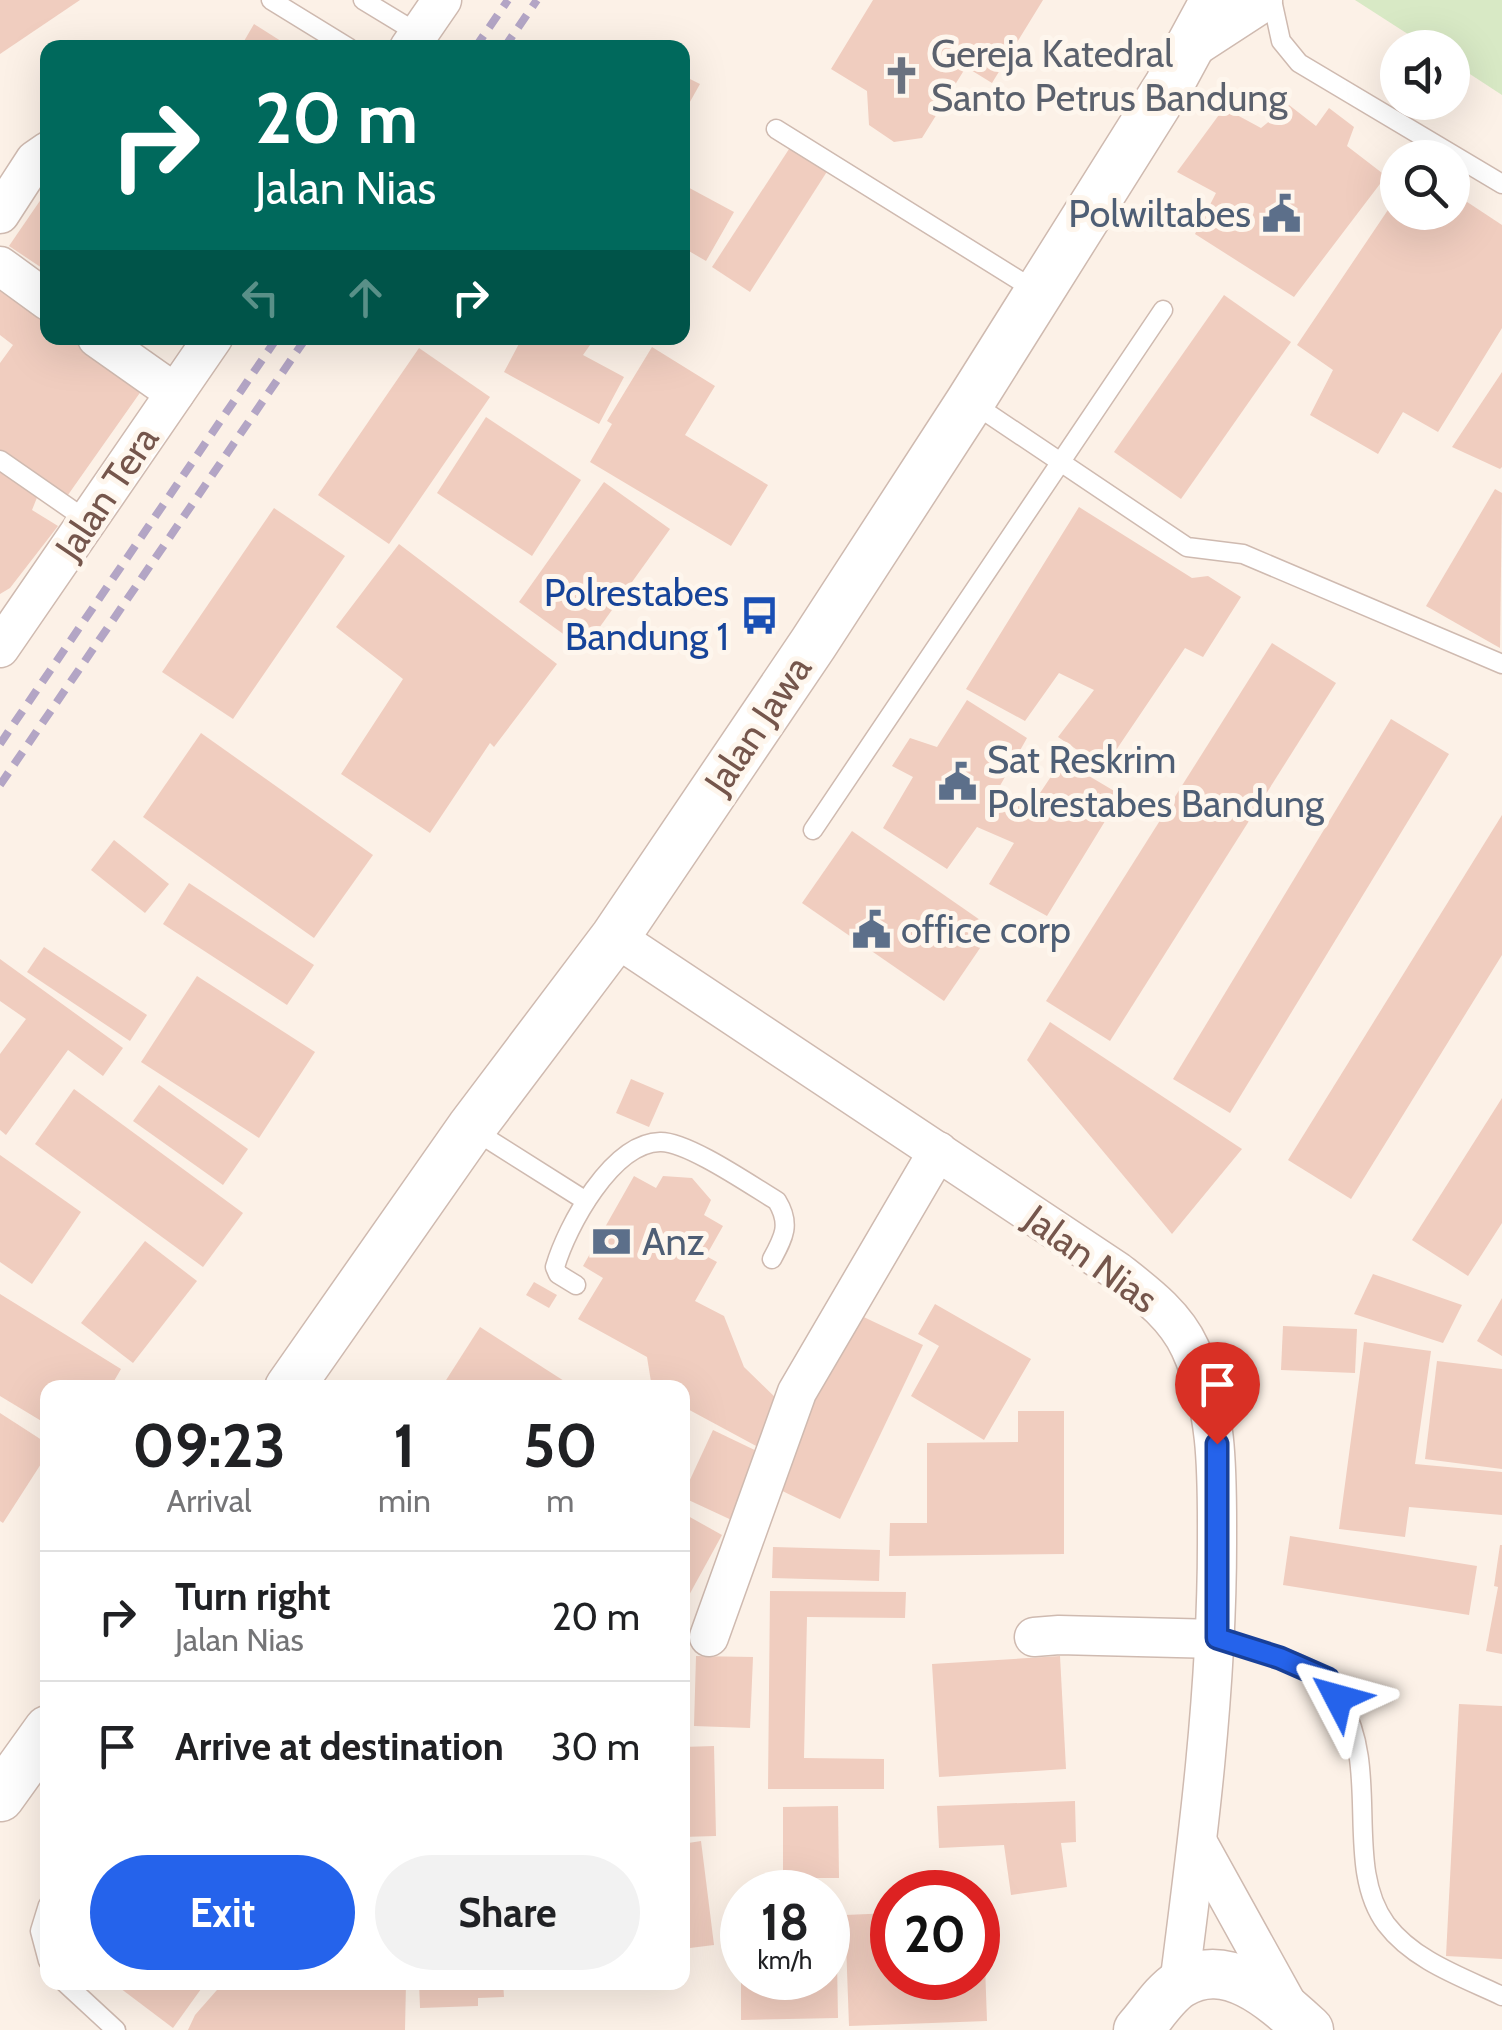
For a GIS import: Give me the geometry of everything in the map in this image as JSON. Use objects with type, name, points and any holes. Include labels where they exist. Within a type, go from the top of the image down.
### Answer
[{"type":"street","points":[[415,40],[442,0]]},
{"type":"street","name":"Jalan Jawa","points":[[295,1380],[471,1128],[615,937],[813,644],[970,402],[1205,20],[1258,0]]},
{"type":"street","points":[[0,214],[40,157]]},
{"type":"street","points":[[0,266],[40,295]]},
{"type":"street","points":[[108,345],[175,394]]},
{"type":"street","name":"Jalan Tera","points":[[0,648],[208,345]]},
{"type":"street","name":"Jalan Nias","points":[[615,937],[1117,1271],[1160,1305],[1190,1345],[1206,1391],[1217,1444],[1217,1638],[1198,1842],[1179,1985]]},
{"type":"street","points":[[709,1637],[797,1392],[938,1151]]},
{"type":"street","points":[[1034,1637],[1217,1638]]},
{"type":"street","points":[[0,1798],[40,1741]]},
{"type":"street","points":[[1198,1842],[1302,2024]]},
{"type":"street","points":[[1138,2030],[1179,1985],[1201,1976],[1247,1982],[1302,2024]]},
{"type":"lane","points":[[271,0],[337,40]]},
{"type":"lane","points":[[364,0],[413,40]]},
{"type":"lane","points":[[1272,0],[1281,41],[1299,63],[1502,184]]},
{"type":"lane","points":[[776,129],[1038,292]]},
{"type":"lane","points":[[813,830],[1163,310]]},
{"type":"lane","points":[[970,402],[1187,547],[1244,554],[1502,664]]},
{"type":"lane","points":[[0,460],[89,522]]},
{"type":"lane","points":[[471,1128],[586,1201]]},
{"type":"lane","points":[[576,1285],[558,1274],[555,1266],[586,1201],[622,1156],[658,1142],[680,1146],[777,1201],[786,1215],[786,1233],[772,1259]]},
{"type":"lane","points":[[1217,1638],[1280,1658],[1328,1679],[1350,1716],[1360,1753],[1367,1876],[1373,1899],[1387,1925],[1431,1963],[1502,1996]]},
{"type":"lane","points":[[73,1990],[116,2030]]},
{"type":"green space","points":[[1355,0],[1502,0],[1502,95],[1470,74],[1470,30],[1402,30]]},
{"type":"building","points":[[0,0],[80,0],[0,54]]},
{"type":"building","name":"Gereja Katedral Santo Petrus Bandung","points":[[873,0],[1043,0],[992,83],[966,67],[922,138],[894,142],[869,125],[867,91],[831,69]]},
{"type":"building","points":[[254,24],[279,40],[245,40]]},
{"type":"building","points":[[690,79],[700,84],[690,102]]},
{"type":"building","name":"Polwiltabes","points":[[1289,105],[1316,126],[1329,108],[1354,127],[1347,146],[1380,171],[1380,184],[1294,297],[1195,234],[1216,193],[1177,172],[1224,108],[1261,128]]},
{"type":"building","points":[[791,146],[828,170],[750,292],[712,267]]},
{"type":"building","points":[[690,188],[734,212],[706,261],[690,252]]},
{"type":"building","points":[[40,201],[40,267],[9,246]]},
{"type":"building","points":[[1470,204],[1502,225],[1502,328],[1438,432],[1403,412],[1378,454],[1310,415],[1333,370],[1297,345],[1380,222],[1380,230],[1470,230]]},
{"type":"building","points":[[0,284],[40,312],[40,345],[85,345],[144,387],[63,502],[0,457],[0,363],[13,345],[0,335]]},
{"type":"building","points":[[1224,295],[1291,342],[1181,499],[1114,452]]},
{"type":"building","points":[[518,345],[590,345],[583,355],[624,377],[599,424],[504,372]]},
{"type":"building","points":[[652,347],[715,386],[685,435],[768,485],[731,546],[590,462],[612,424],[607,421]]},
{"type":"building","points":[[419,348],[490,397],[389,544],[318,495]]},
{"type":"building","points":[[1502,372],[1502,467],[1500,469],[1452,447]]},
{"type":"building","points":[[486,417],[581,480],[532,556],[437,493]]},
{"type":"building","points":[[0,469],[38,495],[32,510],[58,526],[10,588],[0,594]]},
{"type":"building","points":[[604,482],[670,529],[584,649],[519,602]]},
{"type":"building","points":[[1495,489],[1502,493],[1500,648],[1426,606]]},
{"type":"building","points":[[1079,507],[1192,578],[1208,576],[1241,597],[1203,657],[1185,648],[1104,768],[1058,737],[1094,690],[1059,673],[1025,721],[966,689]]},
{"type":"building","points":[[274,508],[345,556],[233,719],[162,672]]},
{"type":"building","points":[[399,544],[557,664],[494,747],[490,743],[430,833],[341,774],[403,679],[336,627]]},
{"type":"building","points":[[1272,643],[1336,683],[1110,1041],[1046,1001]]},
{"type":"building","name":"Sat Reskrim Polrestabes Bandung","points":[[967,700],[1027,738],[997,791],[1030,808],[1062,760],[1121,795],[1047,916],[989,884],[1014,843],[977,827],[947,869],[883,828],[913,777],[892,766],[910,738],[937,747]]},
{"type":"building","points":[[1391,719],[1449,754],[1230,1113],[1173,1079]]},
{"type":"building","points":[[201,733],[373,855],[314,938],[143,817]]},
{"type":"building","points":[[1502,815],[1502,955],[1351,1199],[1288,1160]]},
{"type":"building","points":[[852,831],[993,929],[944,1001],[802,903]]},
{"type":"building","points":[[114,840],[169,884],[145,913],[91,870]]},
{"type":"building","points":[[189,883],[314,965],[287,1005],[163,924]]},
{"type":"building","points":[[44,947],[147,1015],[130,1041],[27,972]]},
{"type":"building","points":[[0,959],[123,1048],[103,1076],[68,1050],[6,1135],[0,1130],[0,1054],[26,1019],[0,1001]]},
{"type":"building","points":[[197,976],[315,1052],[259,1138],[141,1062]]},
{"type":"building","points":[[1050,1022],[1242,1149],[1172,1234],[1027,1060]]},
{"type":"building","points":[[631,1079],[664,1093],[649,1127],[616,1113]]},
{"type":"building","points":[[159,1085],[248,1149],[223,1185],[133,1121]]},
{"type":"building","points":[[74,1089],[243,1213],[203,1267],[35,1144]]},
{"type":"building","points":[[1502,1098],[1502,1223],[1468,1276],[1412,1240]]},
{"type":"building","points":[[0,1155],[81,1212],[32,1284],[0,1262]]},
{"type":"building","points":[[634,1176],[656,1188],[663,1176],[692,1178],[711,1200],[704,1215],[723,1226],[706,1256],[717,1262],[695,1301],[724,1316],[744,1367],[781,1403],[758,1447],[690,1410],[690,1380],[651,1380],[647,1357],[578,1319],[603,1278],[583,1266]]},
{"type":"building","points":[[145,1241],[197,1281],[133,1363],[81,1323]]},
{"type":"building","points":[[1373,1274],[1462,1305],[1443,1343],[1354,1314]]},
{"type":"building","points":[[534,1282],[557,1295],[549,1308],[526,1295]]},
{"type":"building","points":[[0,1294],[121,1369],[115,1380],[40,1380],[40,1420],[0,1396]]},
{"type":"building","points":[[1502,1298],[1502,1356],[1477,1341]]},
{"type":"building","points":[[935,1304],[1031,1359],[984,1440],[911,1396],[939,1346],[918,1334]]},
{"type":"building","points":[[853,1312],[923,1345],[840,1519],[770,1485]]},
{"type":"building","points":[[1283,1326],[1357,1329],[1355,1373],[1281,1370]]},
{"type":"building","points":[[480,1327],[563,1380],[446,1380]]},
{"type":"building","points":[[1364,1342],[1431,1351],[1415,1464],[1502,1472],[1502,1515],[1409,1507],[1405,1537],[1339,1529]]},
{"type":"building","points":[[1437,1361],[1502,1369],[1502,1469],[1425,1459]]},
{"type":"building","points":[[1018,1411],[1064,1411],[1064,1554],[889,1556],[890,1523],[927,1523],[927,1443],[1018,1442]]},
{"type":"building","points":[[0,1413],[40,1439],[40,1465],[3,1523]]},
{"type":"building","points":[[713,1430],[769,1457],[738,1523],[690,1501],[690,1480]]},
{"type":"building","points":[[690,1517],[722,1535],[690,1593]]},
{"type":"building","points":[[1290,1536],[1477,1566],[1469,1615],[1283,1585]]},
{"type":"building","points":[[1500,1545],[1502,1654],[1486,1651],[1498,1587],[1494,1586]]},
{"type":"building","points":[[773,1547],[880,1550],[879,1581],[772,1578]]},
{"type":"building","points":[[770,1591],[906,1592],[905,1618],[807,1617],[804,1758],[884,1759],[884,1789],[768,1789]]},
{"type":"building","points":[[696,1656],[753,1657],[750,1728],[694,1726]]},
{"type":"building","points":[[1060,1656],[1066,1769],[939,1777],[932,1664]]},
{"type":"building","points":[[1459,1704],[1502,1706],[1502,1959],[1446,1956]]},
{"type":"building","points":[[714,1746],[716,1836],[690,1837],[690,1747]]},
{"type":"building","points":[[1075,1801],[1076,1842],[1061,1843],[1067,1887],[1011,1895],[1004,1845],[939,1848],[937,1806]]},
{"type":"building","points":[[838,1806],[839,1870],[783,1870],[783,1807]]},
{"type":"building","points":[[701,1841],[714,1945],[690,1948],[690,1843]]},
{"type":"building","points":[[870,1914],[870,2000],[986,2000],[987,2021],[849,2026],[850,1915]]},
{"type":"building","points":[[123,1990],[200,1990],[173,2028]]},
{"type":"building","points":[[217,1990],[406,1990],[405,2030],[188,2030],[195,2015]]},
{"type":"building","points":[[419,1990],[504,1990],[504,1997],[478,1998],[478,2006],[420,2008]]},
{"type":"building","points":[[741,2000],[838,2000],[838,2018],[741,2020]]},
{"type":"railway","points":[[480,40],[508,0]]},
{"type":"railway","points":[[510,40],[537,0]]},
{"type":"railway","points":[[0,744],[272,345]]},
{"type":"railway","points":[[0,785],[301,345]]},
{"type":"place","name":"Gereja Katedral Santo Petrus Bandung","points":[[901,76]]},
{"type":"place","name":"Polwiltabes","points":[[1281,214]]},
{"type":"place","name":"Polrestabes Bandung 1","points":[[759,615]]},
{"type":"place","name":"Sat Reskrim Polrestabes Bandung","points":[[957,782]]},
{"type":"place","name":"office corp","points":[[871,930]]},
{"type":"place","name":"Anz","points":[[612,1242]]},
{"type":"route","points":[[1217,1444],[1217,1638],[1280,1658],[1328,1679],[1338,1698]]}]
